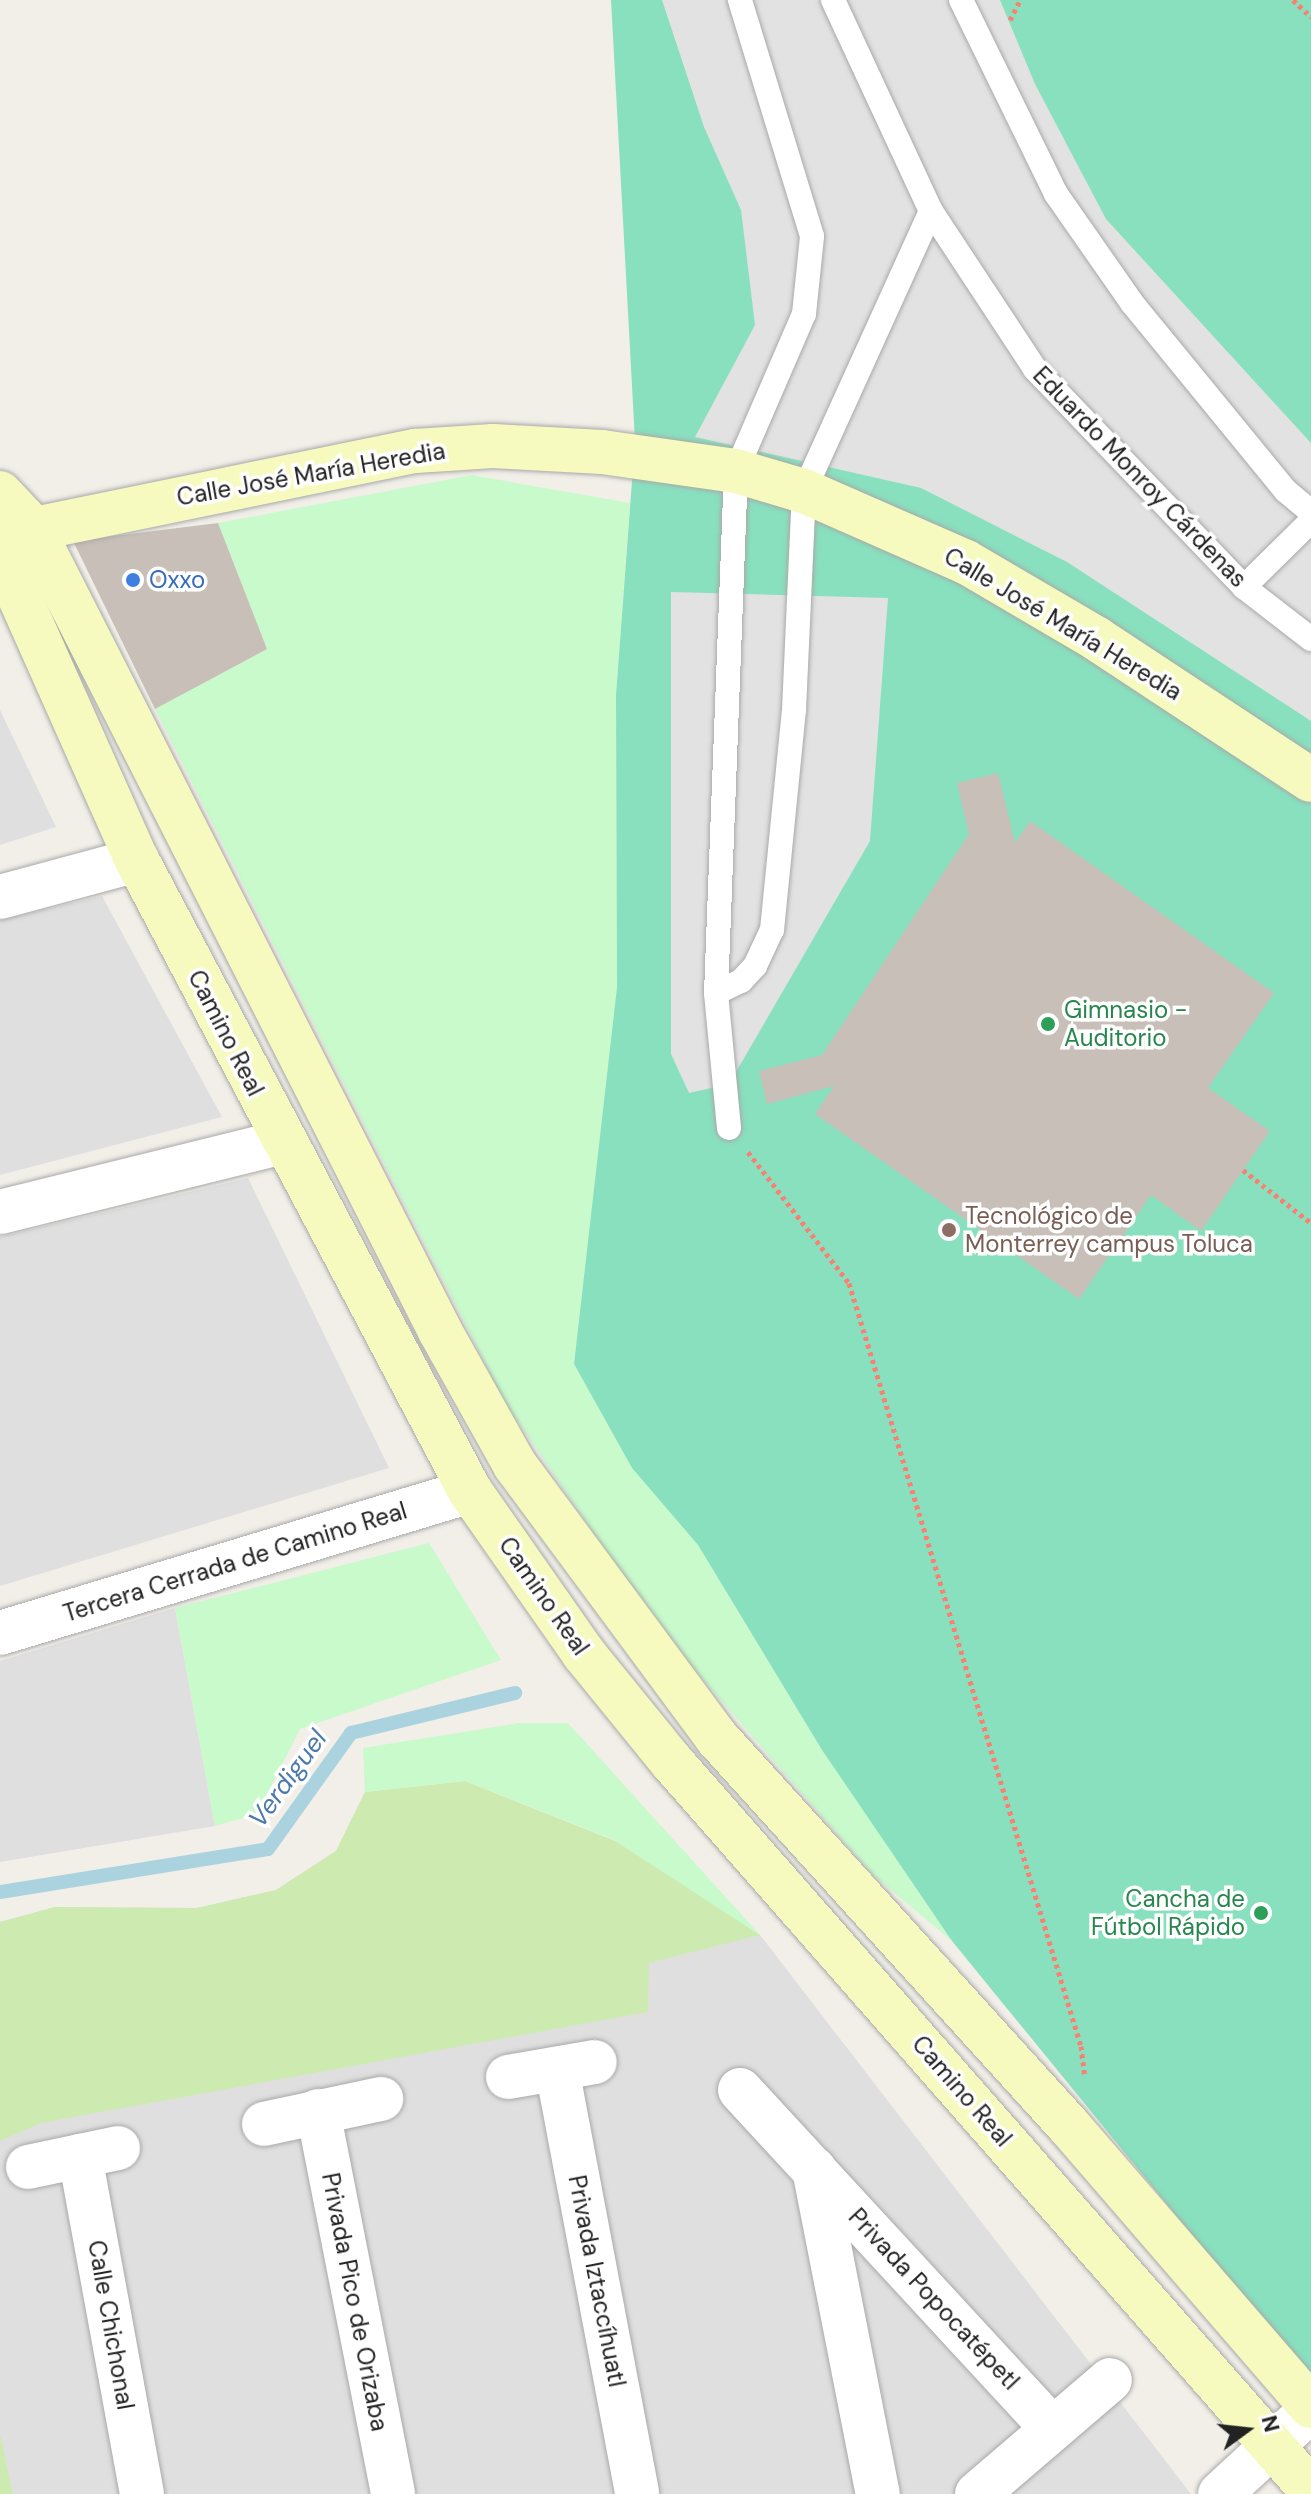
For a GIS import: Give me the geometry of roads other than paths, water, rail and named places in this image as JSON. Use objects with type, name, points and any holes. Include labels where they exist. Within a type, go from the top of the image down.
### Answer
[{"type":"main road","name":"Calle José María Heredia","points":[[11,539],[415,451],[493,446],[602,452],[736,471],[804,491],[966,562],[1097,639],[1311,780]]},
{"type":"main road","name":"Camino Real","points":[[0,493],[11,539],[137,860],[283,1142],[470,1491],[584,1654],[671,1761],[1311,2490]]},
{"type":"main road","name":"Camino Real","points":[[11,539],[515,1465],[717,1738],[1069,2126],[1311,2408]]},
{"type":"main road","points":[[398,1359],[440,1331]]},
{"type":"street","points":[[0,897],[137,860]]},
{"type":"street","points":[[0,1212],[283,1142]]},
{"type":"street","name":"Tercera Cerrada de Camino Real","points":[[0,1633],[470,1491]]},
{"type":"street","name":"Privada Iztaccíhuatl","points":[[508,2077],[576,2065],[637,2494]]},
{"type":"street","name":"Privada Popocatépetl","points":[[740,2090],[1053,2429]]},
{"type":"street","points":[[264,2124],[381,2099]]},
{"type":"street","name":"Privada Pico de Orizaba","points":[[318,2111],[393,2494]]},
{"type":"street","name":"Calle Chichonal","points":[[28,2167],[99,2152],[142,2494]]},
{"type":"street","name":"Privada Popocatépetl","points":[[814,2169],[878,2494]]},
{"type":"street","points":[[977,2494],[1110,2380]]},
{"type":"street","points":[[1220,2494],[1275,2446],[1311,2408]]},
{"type":"lane","points":[[729,1128],[716,993],[736,471],[804,314],[812,236],[740,0]]},
{"type":"lane","name":"Eduardo Monroy Cárdenas","points":[[833,0],[931,211],[1035,369],[1244,587],[1311,639]]},
{"type":"lane","points":[[961,0],[1056,194],[1132,303],[1286,491],[1311,512]]},
{"type":"lane","points":[[716,993],[741,981],[755,966],[772,930],[792,738],[804,491],[931,211]]},
{"type":"lane","points":[[1244,587],[1311,521]]},
{"type":"waterway","name":"Verdiguel","points":[[0,1892],[268,1849],[351,1733],[515,1693]]},
{"type":"place","name":"Oxxo","points":[[133,580]]},
{"type":"place","name":"Gimnasio - Auditorio","points":[[1048,1024]]},
{"type":"place","name":"Tecnológico de Monterrey campus Toluca","points":[[949,1230]]},
{"type":"place","name":"Cancha de Fútbol Rápido","points":[[1261,1913]]}]
